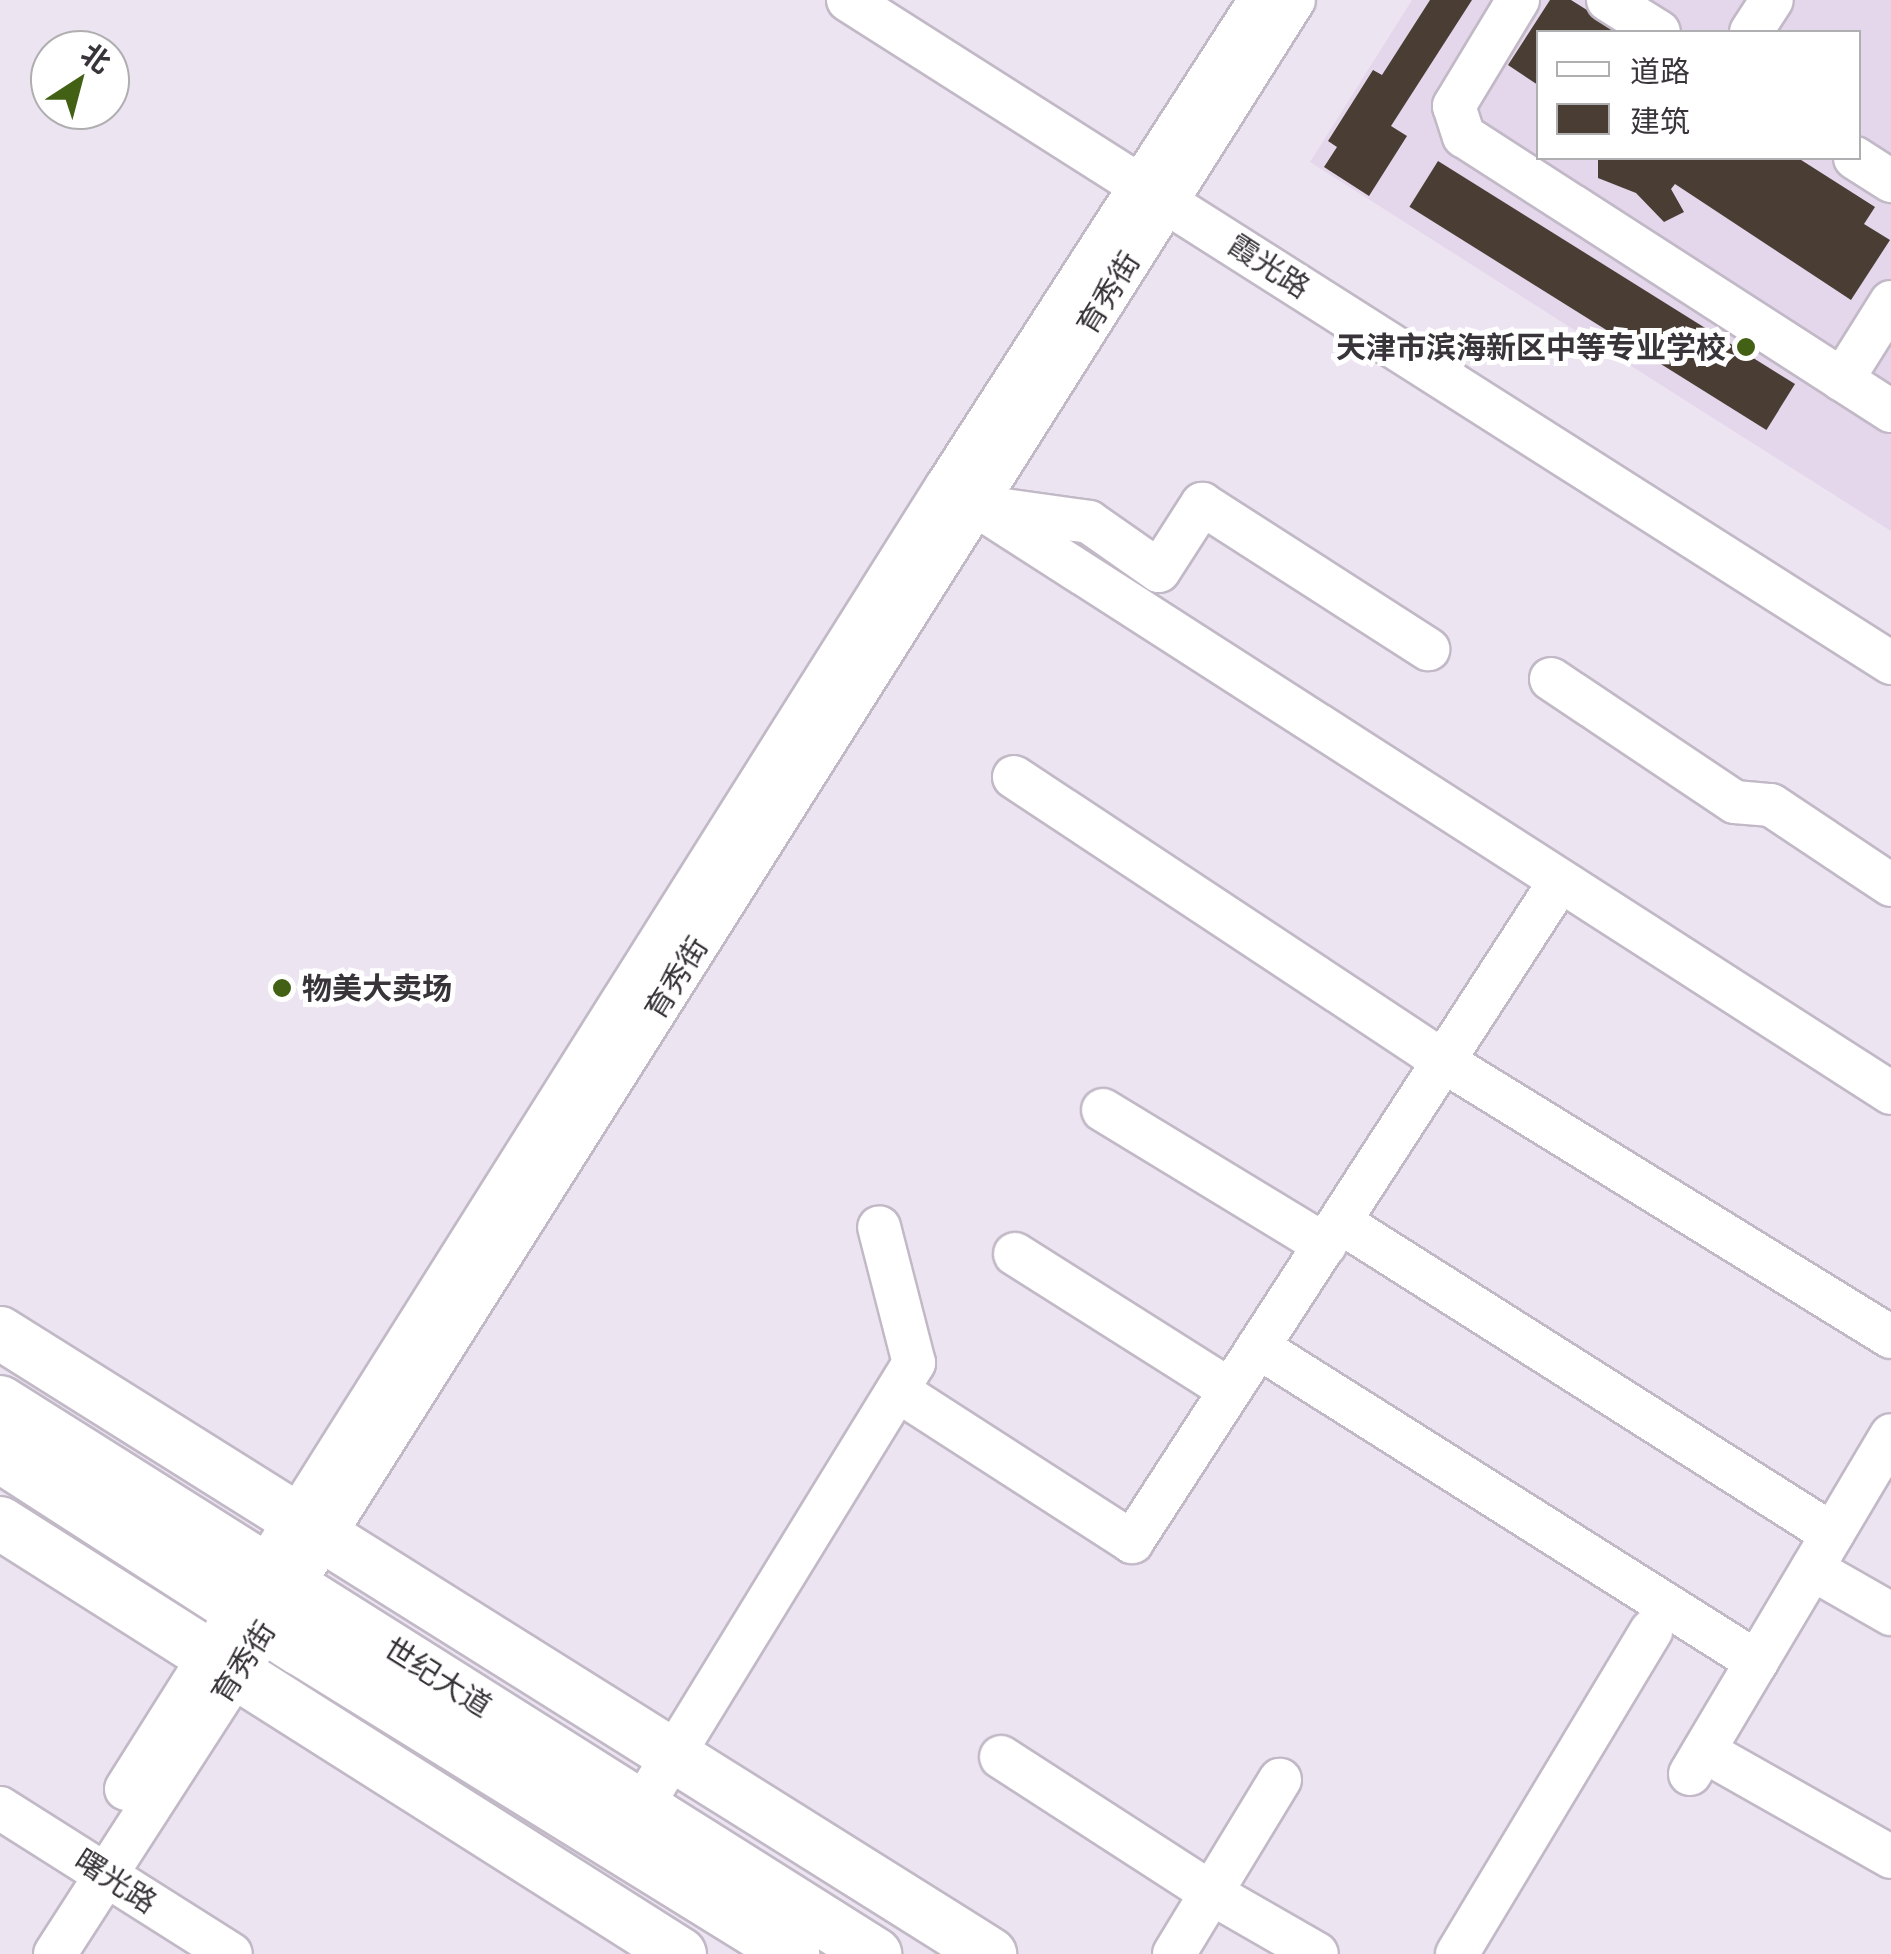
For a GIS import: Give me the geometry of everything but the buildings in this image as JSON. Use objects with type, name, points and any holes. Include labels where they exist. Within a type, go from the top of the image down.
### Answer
[{"type":"main road","points":[[0,1333],[990,1954]]},
{"type":"main road","name":"世纪大道","points":[[0,1402],[266,1598],[793,1954]]},
{"type":"main road","name":"世纪大道","points":[[0,1456],[642,1806],[875,1954]]},
{"type":"main road","points":[[0,1523],[680,1954]]},
{"type":"street","name":"霞光路","points":[[848,0],[1159,182],[1891,633]]},
{"type":"street","name":"霞光路","points":[[894,0],[1159,182],[1891,663]]},
{"type":"street","name":"育秀街","points":[[21,1954],[94,1867],[266,1598],[1159,182],[1260,0]]},
{"type":"street","name":"育秀街","points":[[1159,182],[1294,0]]},
{"type":"street","points":[[1518,0],[1454,106],[1464,136],[1891,411]]},
{"type":"street","points":[[1608,0],[1655,30]]},
{"type":"street","points":[[1752,30],[1772,0]]},
{"type":"street","points":[[1857,160],[1891,181]]},
{"type":"street","points":[[1842,380],[1891,302]]},
{"type":"street","points":[[961,496],[1089,522],[1159,571],[1202,504],[1428,649]]},
{"type":"street","points":[[961,496],[1891,1092]]},
{"type":"street","points":[[1551,680],[1735,802],[1770,805],[1891,885]]},
{"type":"street","points":[[1014,777],[1443,1062],[1891,1336]]},
{"type":"street","points":[[912,1400],[1132,1542],[1560,881]]},
{"type":"street","points":[[1103,1110],[1332,1233],[1822,1551],[1891,1614]]},
{"type":"street","points":[[642,1806],[914,1363],[879,1227]]},
{"type":"street","points":[[1015,1254],[1230,1390]]},
{"type":"street","points":[[1258,1347],[1757,1662]]},
{"type":"street","points":[[1891,1435],[1697,1762],[1891,1857]]},
{"type":"street","points":[[1457,1954],[1651,1630]]},
{"type":"street","points":[[1001,1758],[1211,1893],[1317,1954]]},
{"type":"street","points":[[1174,1954],[1280,1780]]},
{"type":"street","name":"曙光路","points":[[0,1808],[231,1954]]},
{"type":"street","name":"育秀街","points":[[55,1954],[94,1867]]},
{"type":"shaded area","name":"天津市滨海新区中等专业学校","points":[[1412,0],[1891,0],[1891,531],[1310,162]]},
{"type":"place","name":"天津市滨海新区中等专业学校","points":[[1746,347]]},
{"type":"place","name":"物美大卖场","points":[[282,988]]}]
